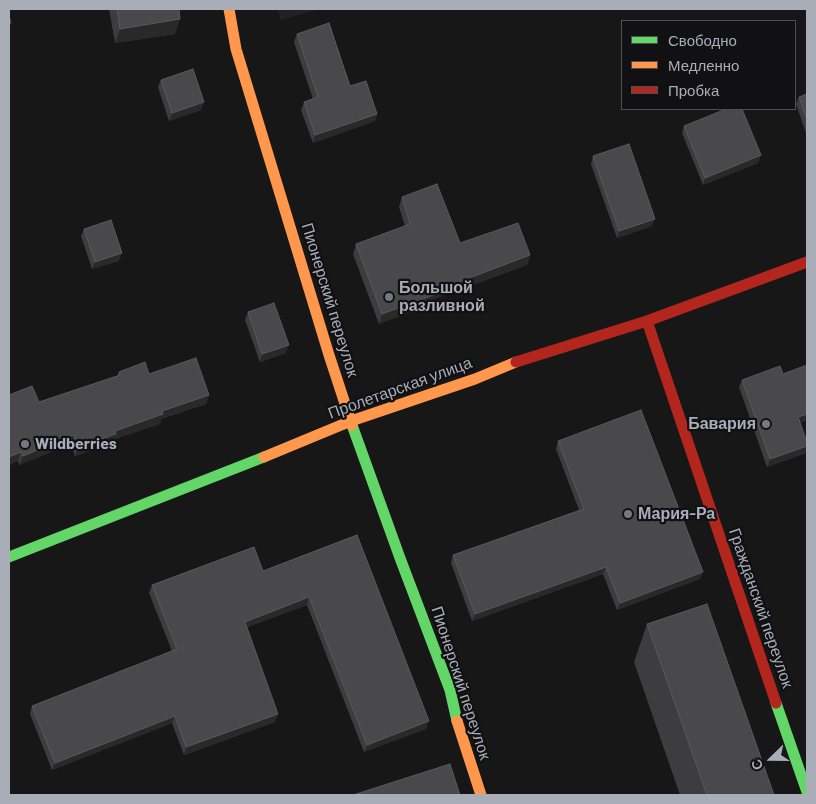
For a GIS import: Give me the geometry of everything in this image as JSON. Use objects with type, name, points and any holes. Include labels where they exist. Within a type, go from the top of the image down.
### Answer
[{"type":"street","name":"Пионерский переулок","points":[[229,9],[236,49],[351,421],[450,690],[460,732],[481,795]]},
{"type":"street","name":"Пролетарская улица","points":[[9,557],[351,421],[475,379],[510,364],[646,321],[807,262]]},
{"type":"street","name":"Гражданский переулок","points":[[646,321],[807,792]]},
{"type":"shaded area","points":[[277,9],[319,9],[281,20]]},
{"type":"building","points":[[117,9],[179,9],[180,19],[120,29]]},
{"type":"building","points":[[329,23],[350,86],[366,81],[377,114],[315,135],[304,102],[318,97],[297,34]]},
{"type":"building","points":[[193,69],[204,102],[172,113],[161,80]]},
{"type":"building","points":[[807,94],[807,120],[799,97]]},
{"type":"building","points":[[724,110],[742,110],[761,155],[705,178],[684,126]]},
{"type":"building","points":[[629,144],[655,219],[619,231],[593,156]]},
{"type":"building","points":[[437,184],[460,243],[518,223],[530,255],[435,291],[436,294],[382,314],[356,244],[410,224],[402,197]]},
{"type":"building","points":[[111,220],[122,253],[95,262],[84,229]]},
{"type":"building","points":[[274,303],[289,345],[262,354],[248,312]]},
{"type":"building","points":[[196,358],[209,395],[162,411],[163,414],[115,431],[116,434],[78,447],[74,435],[23,456],[21,452],[9,457],[9,395],[32,386],[39,402],[120,375],[119,372],[145,362],[149,374]]},
{"type":"building","points":[[807,365],[807,414],[798,417],[807,446],[770,459],[742,380],[780,366],[783,374]]},
{"type":"building","points":[[641,410],[703,572],[620,603],[606,567],[475,614],[453,555],[584,509],[558,441]]},
{"type":"building","points":[[357,535],[429,721],[367,745],[309,597],[245,622],[278,714],[186,747],[175,716],[55,763],[32,706],[177,649],[152,585],[254,547],[263,571]]},
{"type":"building","points":[[707,604],[774,795],[707,795],[647,624]]},
{"type":"building","points":[[450,764],[460,795],[353,795]]},
{"type":"traffic: fast","points":[[352,425],[450,690],[457,721]]},
{"type":"traffic: fast","points":[[9,557],[264,457]]},
{"type":"traffic: fast","points":[[776,703],[807,792]]},
{"type":"traffic: slow","points":[[229,9],[236,49],[352,425]]},
{"type":"traffic: slow","points":[[264,457],[351,421],[475,379],[516,362]]},
{"type":"traffic: slow","points":[[457,721],[481,795]]},
{"type":"traffic: jam","points":[[516,362],[647,321],[807,262]]},
{"type":"traffic: jam","points":[[647,321],[776,703]]},
{"type":"place","name":"Большой разливной","points":[[389,297]]},
{"type":"place","name":"Бавария","points":[[766,424]]},
{"type":"place","name":"Wildberries","points":[[25,444]]},
{"type":"place","name":"Мария-Ра","points":[[628,514]]}]
